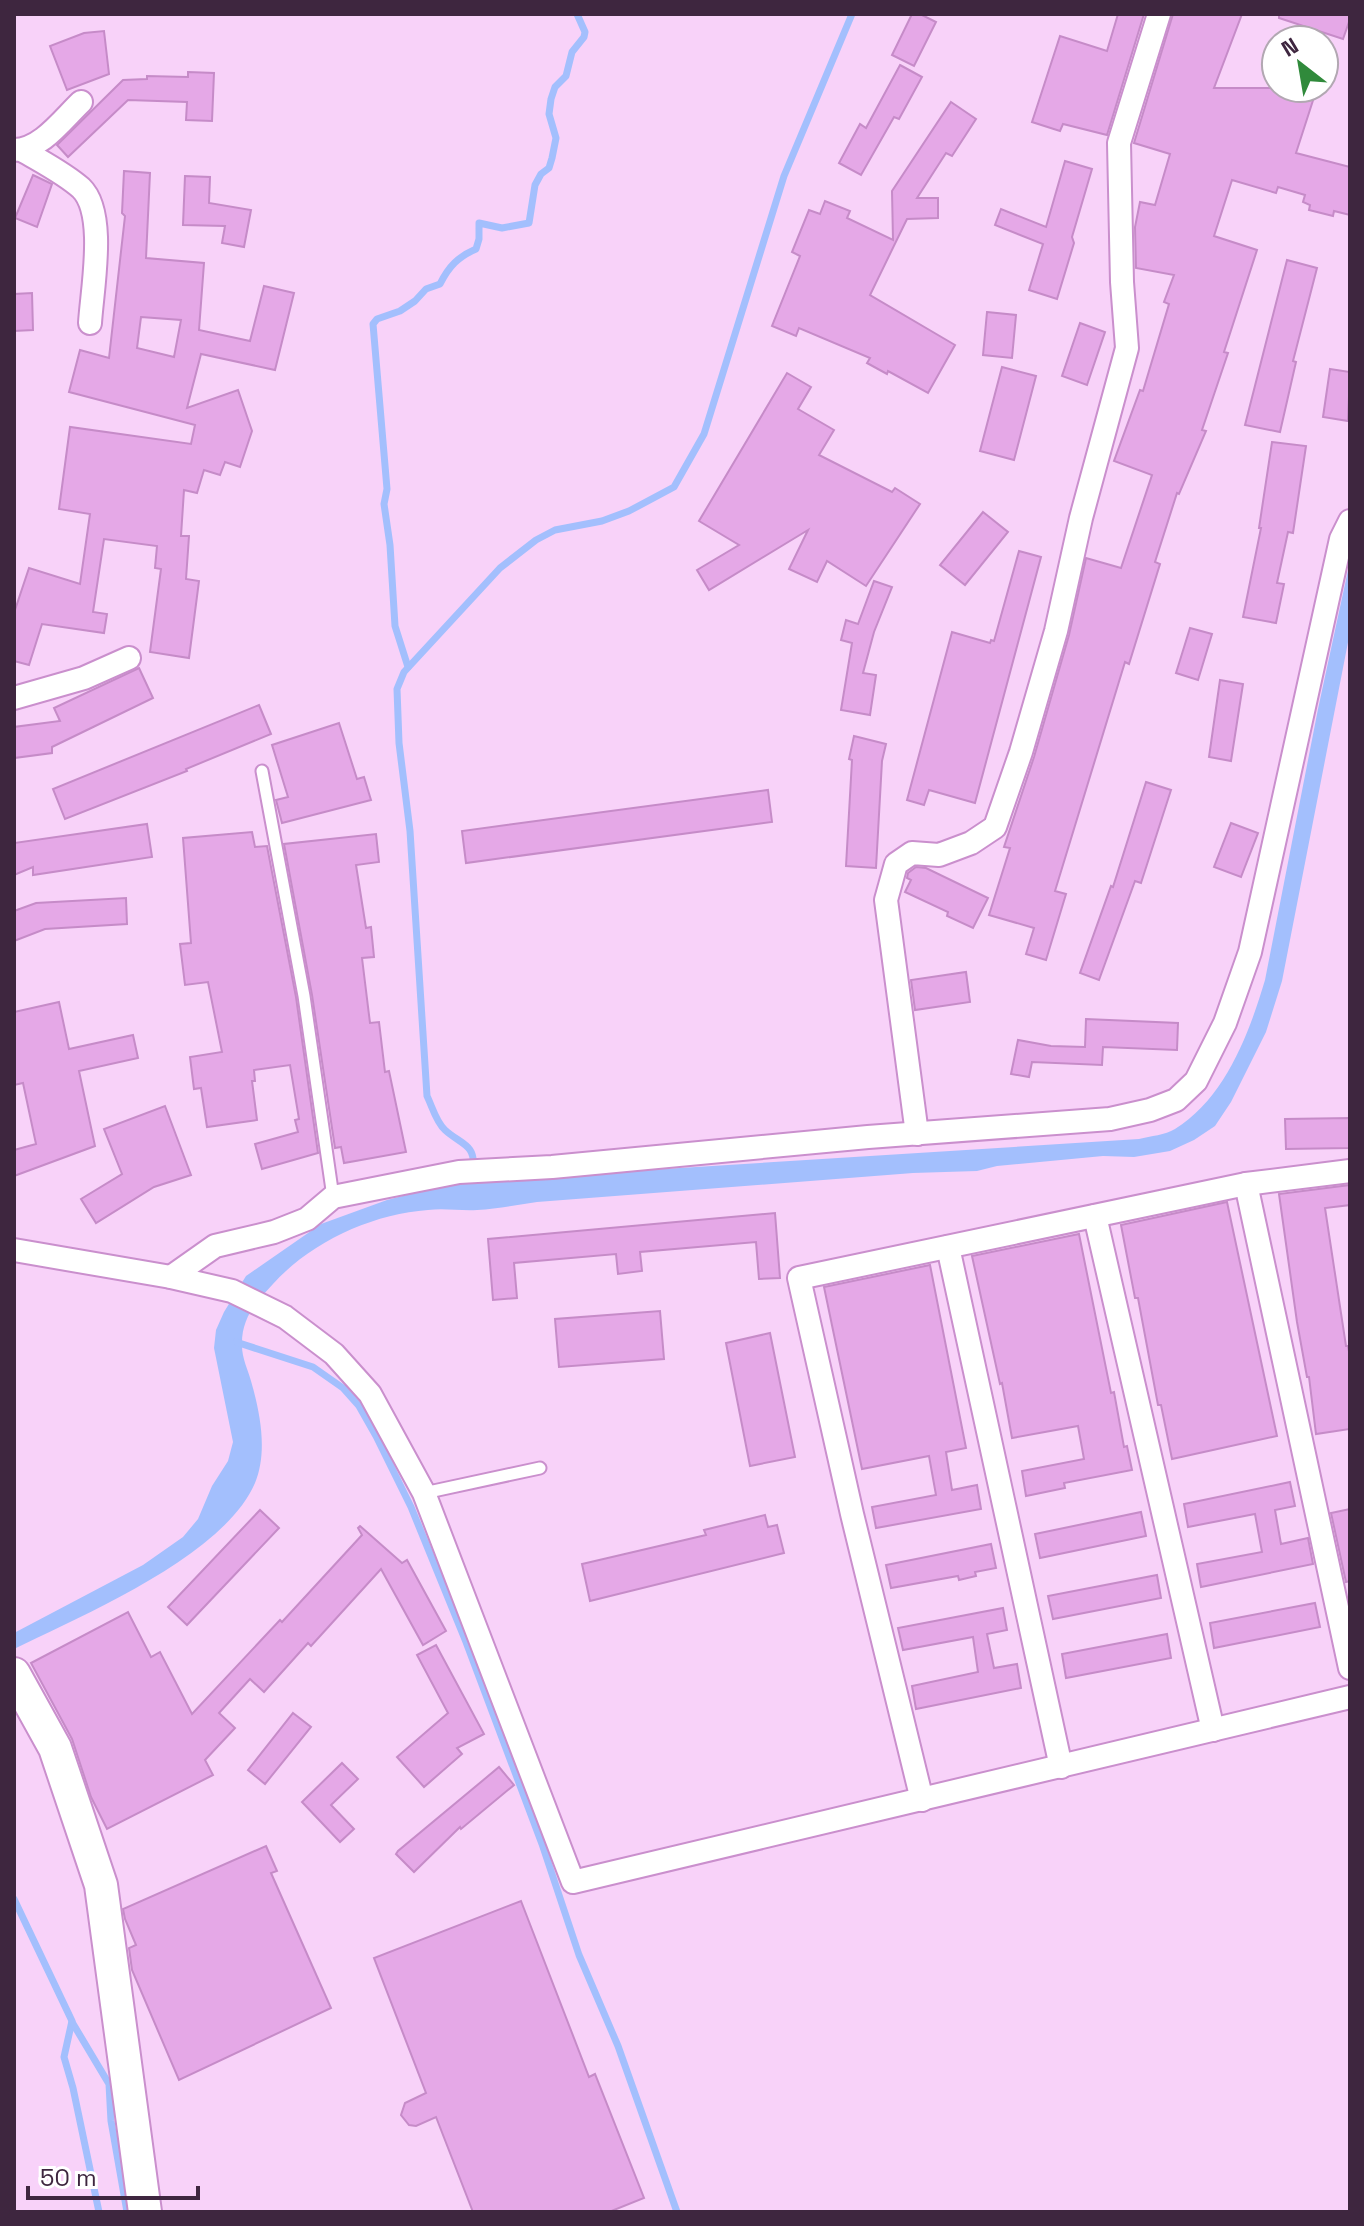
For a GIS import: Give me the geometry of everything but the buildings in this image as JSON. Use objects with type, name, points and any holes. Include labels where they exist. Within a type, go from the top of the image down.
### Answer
[{"type":"street","points":[[917,1134],[886,900],[896,864],[912,853],[939,855],[971,843],[995,827],[1021,752],[1056,631],[1081,518],[1127,348],[1122,282],[1119,143],[1159,14]]},
{"type":"street","points":[[18,150],[38,143],[81,102]]},
{"type":"street","points":[[18,150],[83,190],[93,209],[96,230],[90,323]]},
{"type":"street","points":[[171,1277],[215,1246],[274,1232],[307,1219],[333,1197],[459,1172],[552,1167],[1110,1119],[1150,1110],[1176,1100],[1196,1081],[1225,1023],[1250,952],[1341,539],[1350,521]]},
{"type":"street","points":[[14,698],[84,678],[129,658]]},
{"type":"street","points":[[922,1800],[852,1514],[799,1278],[1246,1184],[1350,1171]]},
{"type":"street","points":[[1246,1184],[1350,1668]]},
{"type":"street","points":[[1095,1216],[1213,1730]]},
{"type":"street","points":[[948,1247],[1061,1767]]},
{"type":"street","points":[[14,1250],[171,1277],[232,1291],[285,1317],[334,1354],[370,1394],[424,1493],[573,1882],[1350,1697]]},
{"type":"street","points":[[14,1674],[55,1748],[101,1885],[145,2212]]},
{"type":"lane","points":[[262,771],[304,996],[333,1197]]},
{"type":"lane","points":[[424,1493],[540,1468]]},
{"type":"water","points":[[1350,561],[1350,632],[1282,981],[1266,1032],[1231,1102],[1215,1126],[1170,1151],[1134,1157],[1103,1156],[997,1166],[977,1171],[913,1173],[537,1202],[484,1209],[428,1210],[364,1224],[305,1255],[260,1298],[250,1312],[242,1336],[242,1350],[257,1406],[262,1445],[255,1483],[239,1510],[214,1535],[149,1581],[14,1649],[14,1633],[143,1565],[183,1537],[198,1519],[212,1486],[228,1461],[233,1442],[214,1348],[216,1330],[246,1276],[321,1224],[387,1200],[457,1182],[1139,1139],[1171,1131],[1193,1116],[1233,1063],[1265,980]]},
{"type":"waterway","points":[[408,667],[395,626],[373,324],[377,319],[400,311],[426,289],[440,284],[455,263],[476,249],[479,223],[502,228],[529,223],[535,185],[549,168],[556,138],[549,114],[551,99],[555,87],[566,76],[572,52],[584,37],[585,32],[577,14]]},
{"type":"waterway","points":[[473,1168],[469,1149],[442,1127],[427,1096],[410,831],[399,743],[397,689],[404,672],[500,568],[536,540],[555,530],[602,521],[629,511],[674,487],[704,434],[784,176],[852,14]]},
{"type":"waterway","points":[[236,1342],[313,1367],[343,1388],[359,1406],[376,1436],[411,1507],[466,1642],[542,1844],[579,1955],[618,2046],[677,2212]]},
{"type":"waterway","points":[[14,1899],[72,2021],[64,2057],[99,2212]]},
{"type":"waterway","points":[[72,2022],[109,2084],[111,2121],[127,2212]]}]
